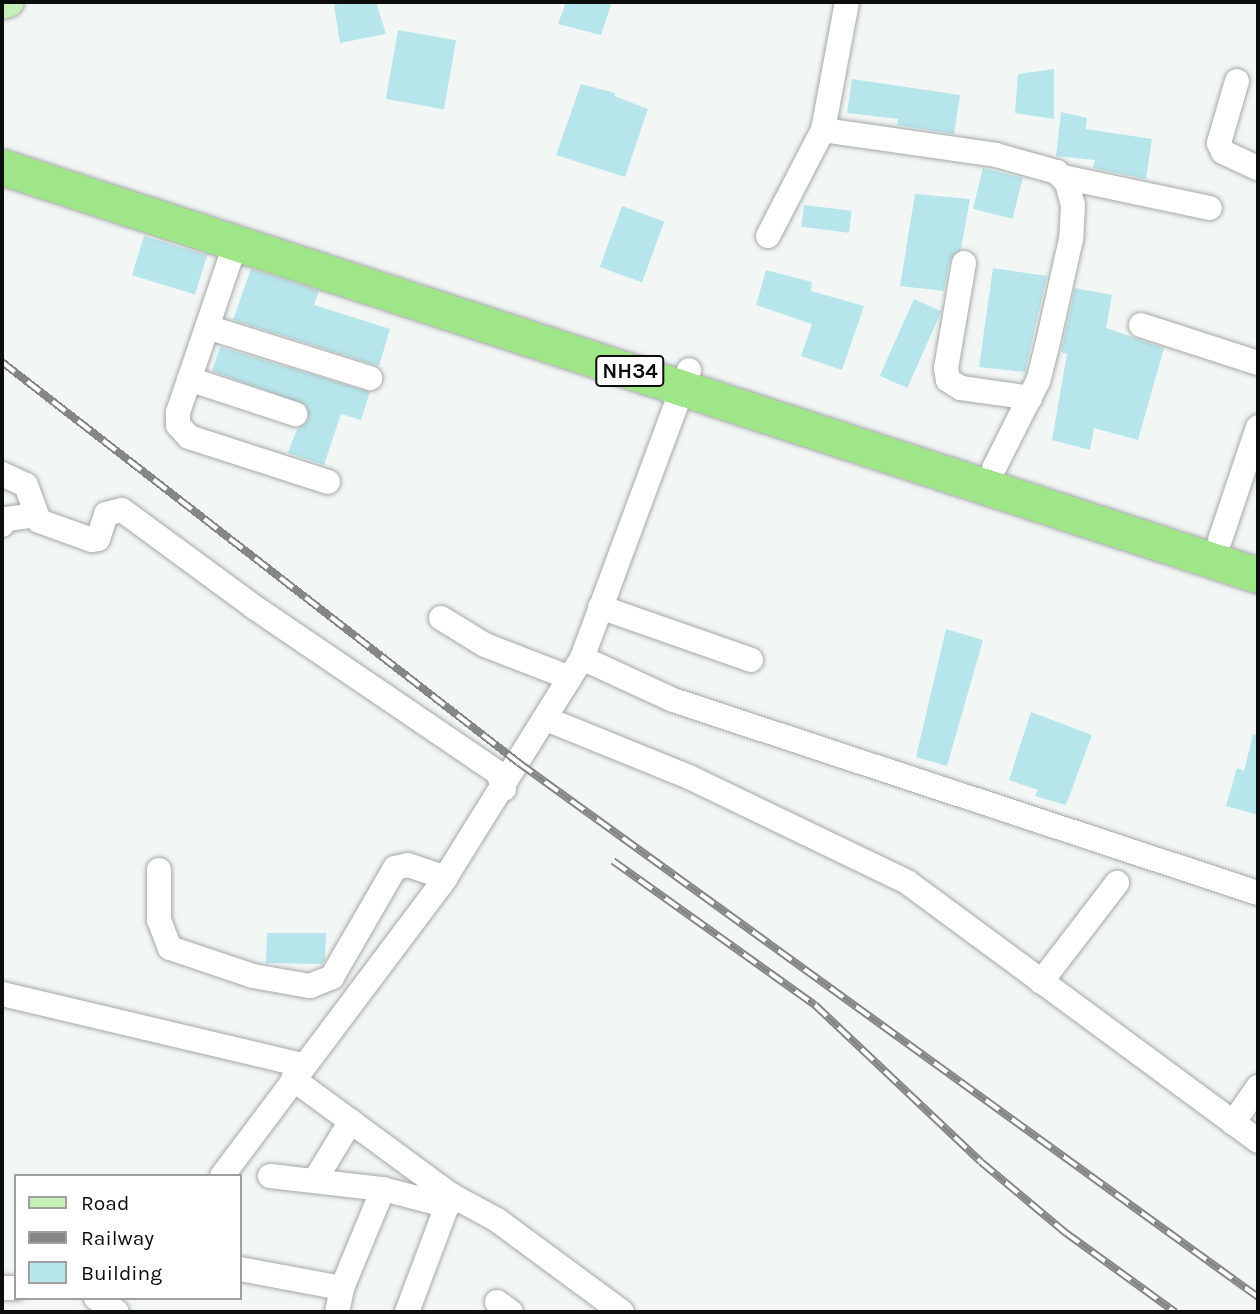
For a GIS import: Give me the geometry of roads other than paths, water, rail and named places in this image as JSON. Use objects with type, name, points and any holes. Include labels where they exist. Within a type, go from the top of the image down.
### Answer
[{"type":"highway","name":"NH34","points":[[2,147],[1258,575]]},
{"type":"highway","name":"NH34","points":[[2,167],[236,242],[685,379],[994,468],[1258,553]]},
{"type":"main road","points":[[2,4],[9,2]]},
{"type":"street","points":[[768,236],[823,130],[847,2]]},
{"type":"street","points":[[1237,81],[1219,143],[1223,152],[1258,168]]},
{"type":"street","points":[[823,130],[996,155],[1063,177],[1210,208]]},
{"type":"street","points":[[994,468],[1030,398],[1070,247],[1073,205],[1063,177]]},
{"type":"street","points":[[236,242],[176,419],[189,437],[328,482]]},
{"type":"street","points":[[964,263],[946,368],[948,380],[961,388],[1030,398]]},
{"type":"street","points":[[1141,325],[1258,363]]},
{"type":"street","points":[[207,327],[370,378]]},
{"type":"street","points":[[189,379],[295,414]]},
{"type":"street","points":[[223,1174],[446,877],[504,789],[576,668],[685,379]]},
{"type":"street","points":[[1220,541],[1258,427]]},
{"type":"street","points":[[2,474],[26,485],[34,515]]},
{"type":"street","points":[[2,525],[7,519],[34,515],[92,540],[98,539],[106,514],[122,510],[254,607],[498,773],[504,789]]},
{"type":"street","points":[[600,607],[751,660]]},
{"type":"street","points":[[441,618],[485,645],[576,668],[1258,893]]},
{"type":"street","points":[[546,719],[689,777],[882,868],[1258,1141]]},
{"type":"street","points":[[159,870],[159,920],[170,948],[253,976],[310,986],[332,977],[395,868],[408,865],[446,877]]},
{"type":"street","points":[[1041,982],[1116,883]]},
{"type":"street","points":[[2,994],[298,1072],[351,1121],[450,1200],[505,1226],[622,1312]]},
{"type":"street","points":[[1233,1123],[1258,1087]]},
{"type":"street","points":[[315,1180],[351,1121]]},
{"type":"street","points":[[270,1176],[450,1200]]},
{"type":"street","points":[[337,1312],[342,1288],[383,1189]]},
{"type":"street","points":[[407,1312],[450,1200]]},
{"type":"street","points":[[242,1269],[342,1288]]},
{"type":"street","points":[[99,1300],[117,1312]]},
{"type":"railway","points":[[2,362],[519,763],[1258,1297]]},
{"type":"railway","points":[[613,861],[815,1005],[981,1162],[1066,1233],[1175,1312]]}]
